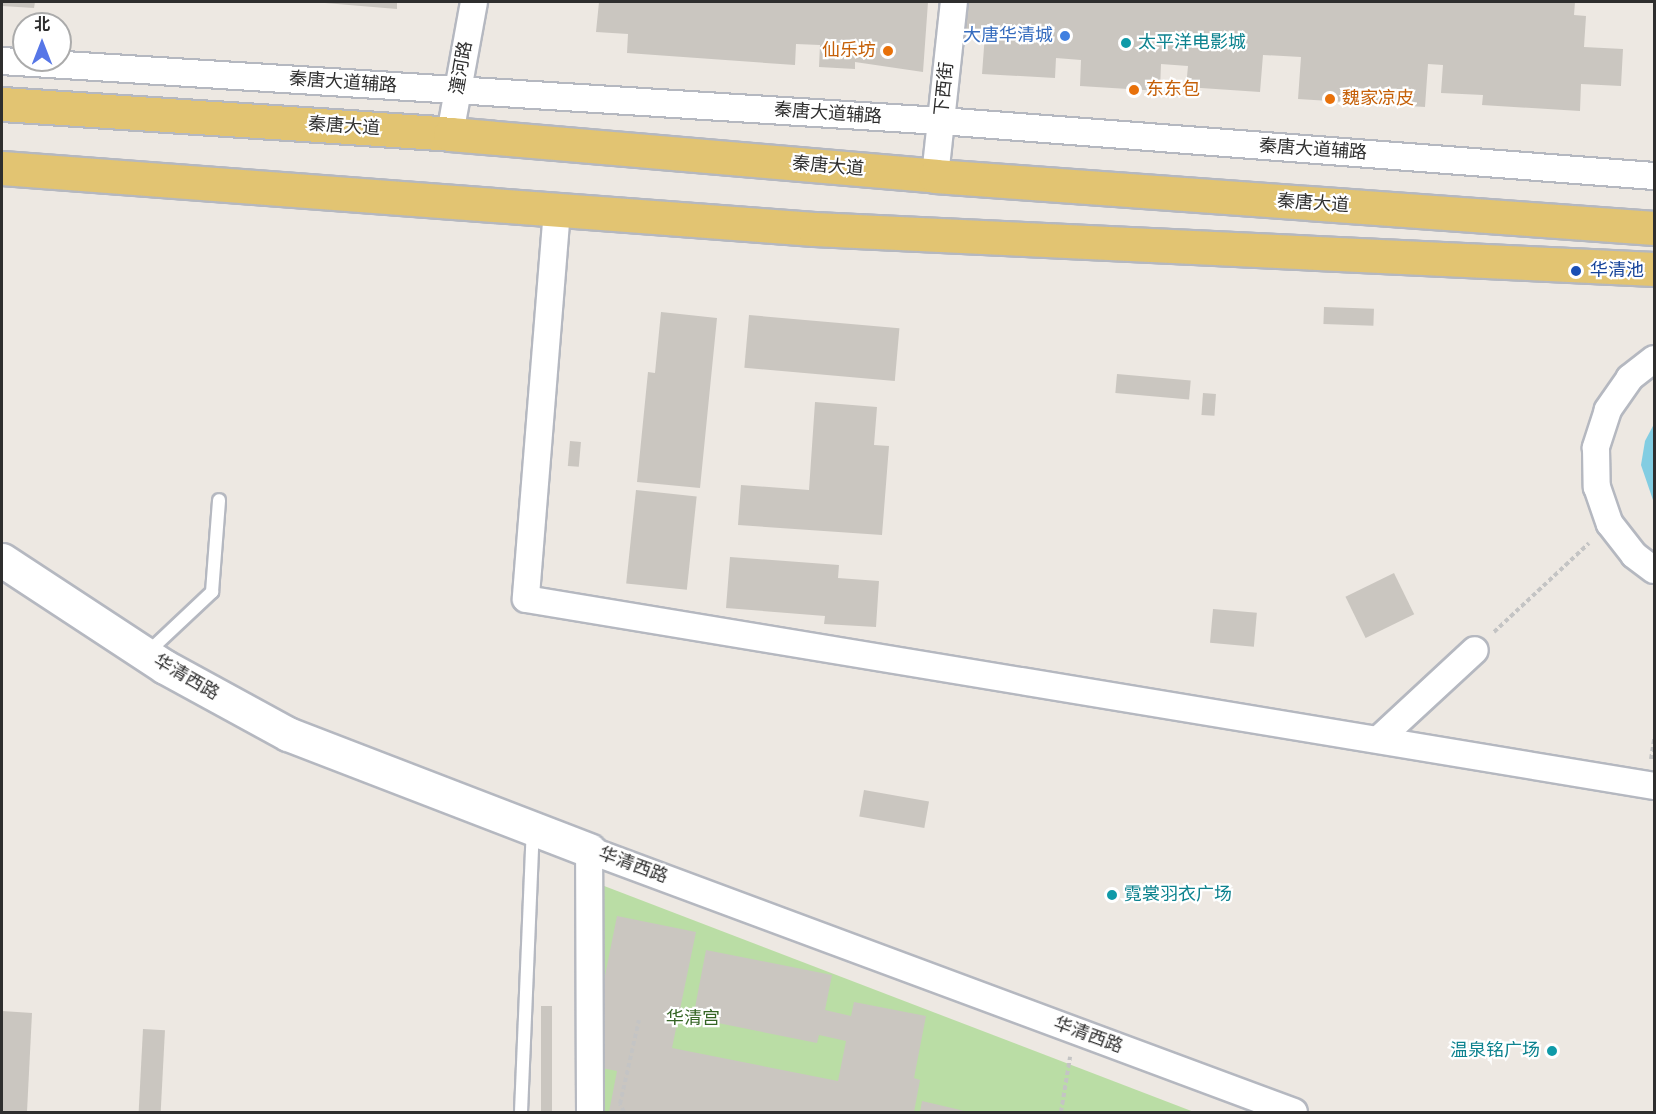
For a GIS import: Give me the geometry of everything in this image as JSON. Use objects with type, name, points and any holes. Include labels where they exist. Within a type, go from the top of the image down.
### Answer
[{"type":"main road","name":"秦唐大道","points":[[2,104],[450,134],[935,176],[1654,228]]},
{"type":"main road","points":[[2,168],[814,229],[1654,269]]},
{"type":"street","name":"潼河路","points":[[450,134],[474,2]]},
{"type":"street","name":"下西街","points":[[935,176],[954,2]]},
{"type":"street","name":"秦唐大道辅路","points":[[2,61],[941,122],[1654,176]]},
{"type":"street","points":[[557,210],[526,599],[1380,738],[1654,786]]},
{"type":"street","points":[[1654,359],[1630,378],[1608,410],[1596,448],[1597,487],[1610,524],[1634,555],[1654,570]]},
{"type":"street","name":"华清西路","points":[[2,560],[145,655],[288,734],[533,831],[1294,1113]]},
{"type":"street","points":[[1380,738],[1475,650]]},
{"type":"street","points":[[589,850],[590,1113]]},
{"type":"lane","points":[[145,655],[212,592],[219,500]]},
{"type":"lane","points":[[521,1113],[533,831]]},
{"type":"path","points":[[1475,650],[1610,524]]},
{"type":"path","points":[[624,1113],[620,1104],[639,1020]]},
{"type":"path","points":[[1061,1113],[1074,1031]]},
{"type":"green space","name":"华清宫","points":[[599,884],[1194,1112],[598,1112]]},
{"type":"water","points":[[1654,424],[1654,503],[1641,465],[1645,441]]},
{"type":"building","points":[[2,2],[35,2],[34,8],[2,6]]},
{"type":"building","points":[[313,2],[397,2],[397,9]]},
{"type":"building","points":[[599,2],[928,2],[923,72],[855,62],[855,69],[819,67],[820,45],[796,44],[795,65],[627,53],[628,34],[596,32]]},
{"type":"building","points":[[956,2],[1575,2],[1574,15],[1586,16],[1584,47],[1623,49],[1621,86],[1581,84],[1580,111],[1482,105],[1483,95],[1441,93],[1443,65],[1428,64],[1425,107],[1298,99],[1301,57],[1263,55],[1260,92],[1186,87],[1188,66],[1161,64],[1160,91],[1080,86],[1081,60],[1056,58],[1055,78],[982,74],[985,34],[954,32]]},
{"type":"building","points":[[1324,307],[1374,309],[1373,326],[1323,324]]},
{"type":"building","points":[[661,312],[717,318],[700,488],[637,482],[648,372],[655,373]]},
{"type":"building","points":[[749,315],[899,328],[895,381],[744,368]]},
{"type":"building","points":[[1117,374],[1191,380],[1189,399],[1115,393]]},
{"type":"building","points":[[1203,393],[1216,394],[1214,416],[1201,415]]},
{"type":"building","points":[[815,402],[877,407],[874,445],[889,446],[882,535],[738,525],[741,485],[809,490]]},
{"type":"building","points":[[570,441],[581,442],[579,467],[568,466]]},
{"type":"building","points":[[636,490],[697,496],[687,590],[626,583]]},
{"type":"building","points":[[730,557],[839,565],[838,578],[879,581],[876,627],[824,624],[825,616],[726,608]]},
{"type":"building","points":[[1394,573],[1414,614],[1366,638],[1345,597]]},
{"type":"building","points":[[1213,609],[1257,613],[1254,647],[1210,643]]},
{"type":"building","points":[[864,790],[929,801],[924,828],[859,817]]},
{"type":"building","points":[[617,916],[696,932],[672,1048],[838,1081],[846,1041],[819,1035],[817,1043],[693,1018],[706,950],[832,975],[825,1010],[851,1016],[854,1002],[926,1016],[914,1078],[920,1080],[914,1112],[609,1112],[617,1071],[587,1065]]},
{"type":"building","points":[[541,1006],[552,1006],[552,1112],[541,1112]]},
{"type":"building","points":[[2,1011],[32,1013],[27,1112],[2,1112]]},
{"type":"building","points":[[143,1029],[165,1030],[161,1112],[139,1112]]},
{"type":"building","points":[[922,1101],[969,1112],[920,1112]]},
{"type":"place","name":"大唐华清城","points":[[1065,36]]},
{"type":"place","name":"太平洋电影城","points":[[1126,43]]},
{"type":"place","name":"仙乐坊","points":[[888,51]]},
{"type":"place","name":"东东包","points":[[1134,90]]},
{"type":"place","name":"魏家凉皮","points":[[1330,99]]},
{"type":"place","name":"华清池","points":[[1576,271]]},
{"type":"place","name":"霓裳羽衣广场","points":[[1112,895]]},
{"type":"place","name":"温泉铭广场","points":[[1552,1051]]}]
